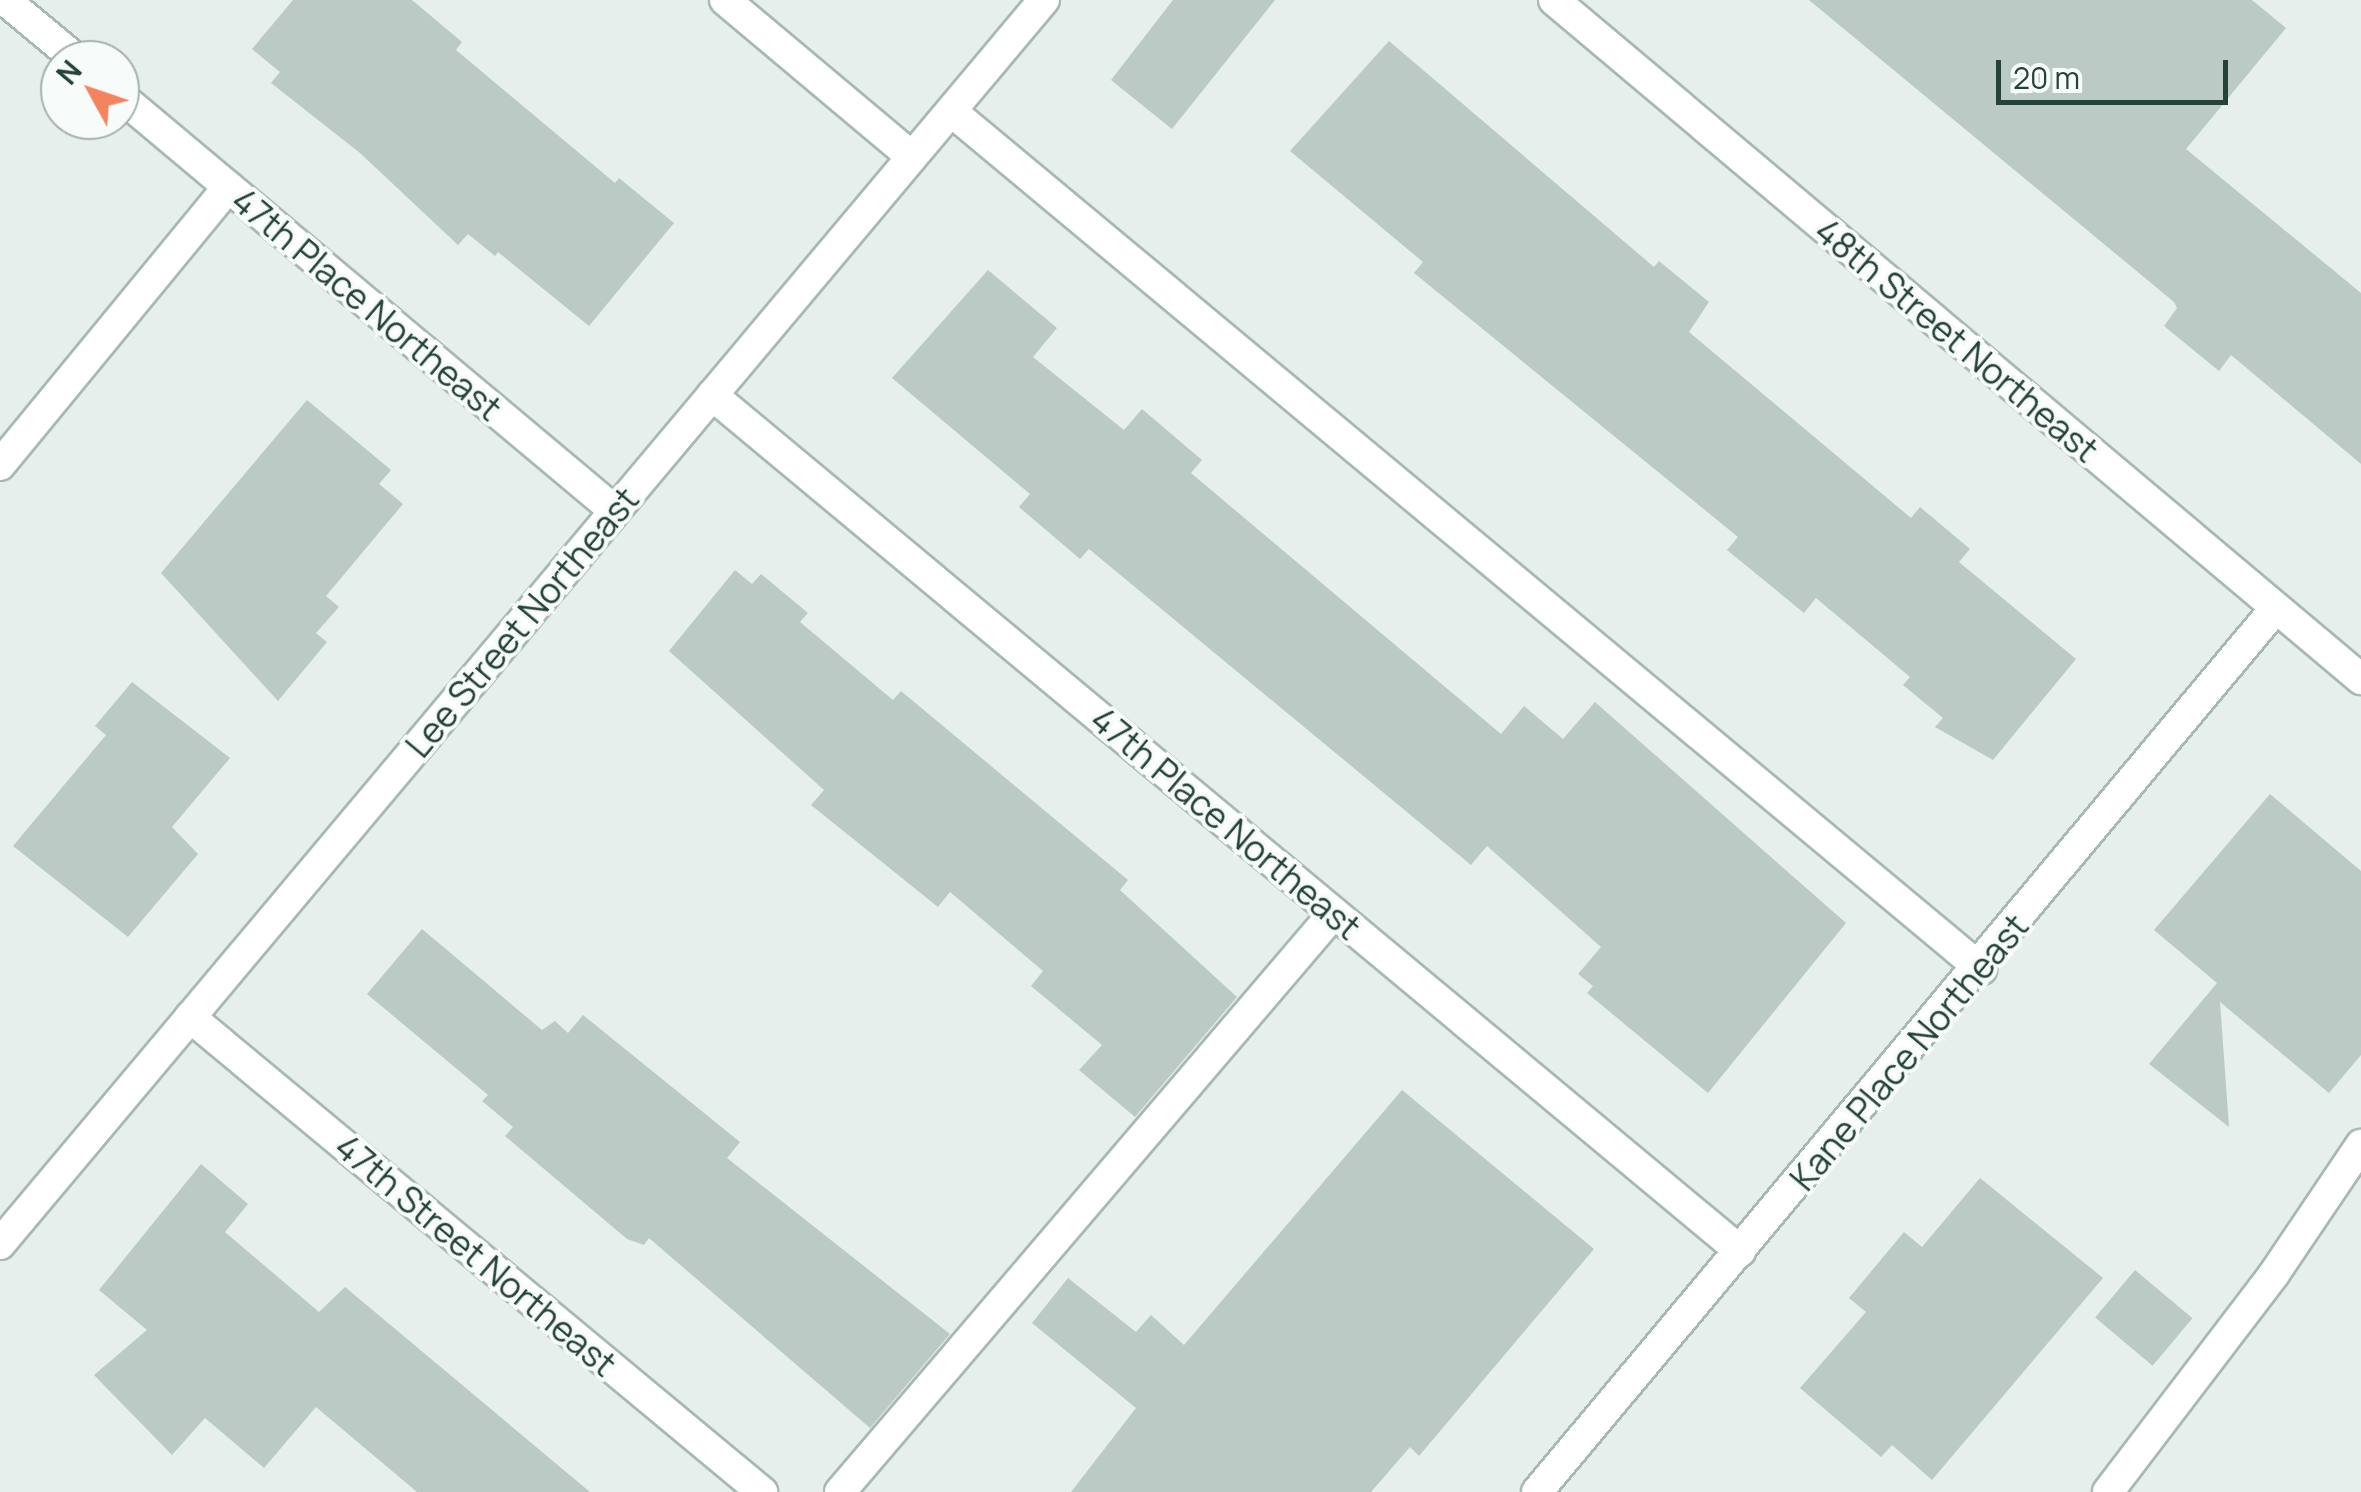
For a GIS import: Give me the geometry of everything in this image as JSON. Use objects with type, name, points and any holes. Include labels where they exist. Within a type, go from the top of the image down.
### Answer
[{"type":"street","points":[[5,0],[53,40]]},
{"type":"street","points":[[725,0],[910,155]]},
{"type":"street","name":"Lee Street Northeast","points":[[0,1244],[910,155],[1044,0]]},
{"type":"street","name":"48th Street Northeast","points":[[1554,0],[2361,679]]},
{"type":"street","points":[[950,111],[1980,969]]},
{"type":"street","name":"47th Place Northeast","points":[[140,113],[615,512]]},
{"type":"street","points":[[0,465],[228,187]]},
{"type":"street","name":"47th Place Northeast","points":[[712,395],[1740,1251]]},
{"type":"street","name":"Kane Place Northeast","points":[[1538,1492],[1980,969],[2276,608]]},
{"type":"street","points":[[840,1492],[1334,913]]},
{"type":"street","name":"47th Street Northeast","points":[[190,1017],[762,1492]]},
{"type":"street","points":[[2108,1492],[2274,1274],[2361,1145]]},
{"type":"building","points":[[293,0],[412,0],[462,42],[456,50],[615,183],[619,178],[674,223],[589,326],[498,252],[495,256],[468,234],[458,245],[360,153],[271,83],[280,72],[252,49]]},
{"type":"building","points":[[1173,0],[1275,0],[1172,129],[1111,80]]},
{"type":"building","points":[[1809,0],[2252,0],[2286,28],[2186,149],[2361,293],[2361,464],[2231,355],[2219,371],[2164,326],[2177,308],[2174,302]]},
{"type":"building","points":[[1389,41],[1654,267],[1659,261],[1709,302],[1689,332],[1911,518],[1920,507],[1970,549],[1959,562],[2076,659],[1993,760],[1935,727],[1943,718],[1903,685],[1910,677],[1816,598],[1804,613],[1727,550],[1738,537],[1414,273],[1423,262],[1290,151]]},
{"type":"building","points":[[988,270],[1057,328],[1033,357],[1124,430],[1142,409],[1202,460],[1191,473],[1501,734],[1524,706],[1563,739],[1595,702],[1846,923],[1708,1093],[1587,993],[1593,986],[1578,974],[1601,947],[1487,846],[1471,865],[1089,549],[1080,559],[1019,507],[1030,494],[892,378]]},
{"type":"building","points":[[307,400],[391,470],[379,484],[403,504],[326,596],[339,607],[316,633],[327,642],[278,701],[161,573]]},
{"type":"building","points":[[735,570],[752,584],[761,574],[808,613],[800,622],[893,700],[901,691],[1128,880],[1120,890],[1237,997],[1135,1117],[1079,1070],[1102,1045],[1031,986],[1043,971],[950,892],[938,907],[811,805],[824,790],[669,651]]},
{"type":"building","points":[[132,682],[230,758],[172,827],[198,854],[128,937],[13,846],[106,735],[95,726]]},
{"type":"building","points":[[2270,794],[2361,871],[2361,1055],[2329,1093],[2220,1002],[2229,1127],[2149,1064],[2217,983],[2154,930]]},
{"type":"building","points":[[422,929],[542,1030],[555,1021],[568,1033],[583,1015],[740,1142],[727,1158],[950,1334],[870,1428],[649,1238],[644,1245],[627,1239],[505,1136],[513,1127],[482,1101],[488,1095],[367,994]]},
{"type":"building","points":[[1402,1090],[1594,1249],[1419,1456],[1410,1447],[1371,1492],[1071,1492],[1136,1408],[1032,1323],[1068,1278],[1136,1332],[1151,1315],[1184,1345]]},
{"type":"building","points":[[201,1164],[248,1204],[225,1232],[319,1312],[345,1287],[590,1492],[417,1492],[316,1407],[264,1468],[205,1418],[172,1455],[94,1375],[147,1330],[99,1290]]},
{"type":"building","points":[[1980,1178],[2103,1278],[1932,1480],[1892,1445],[1881,1457],[1800,1388],[1866,1312],[1849,1298],[1904,1232],[1922,1247]]},
{"type":"building","points":[[2135,1270],[2192,1318],[2153,1366],[2095,1317]]}]
